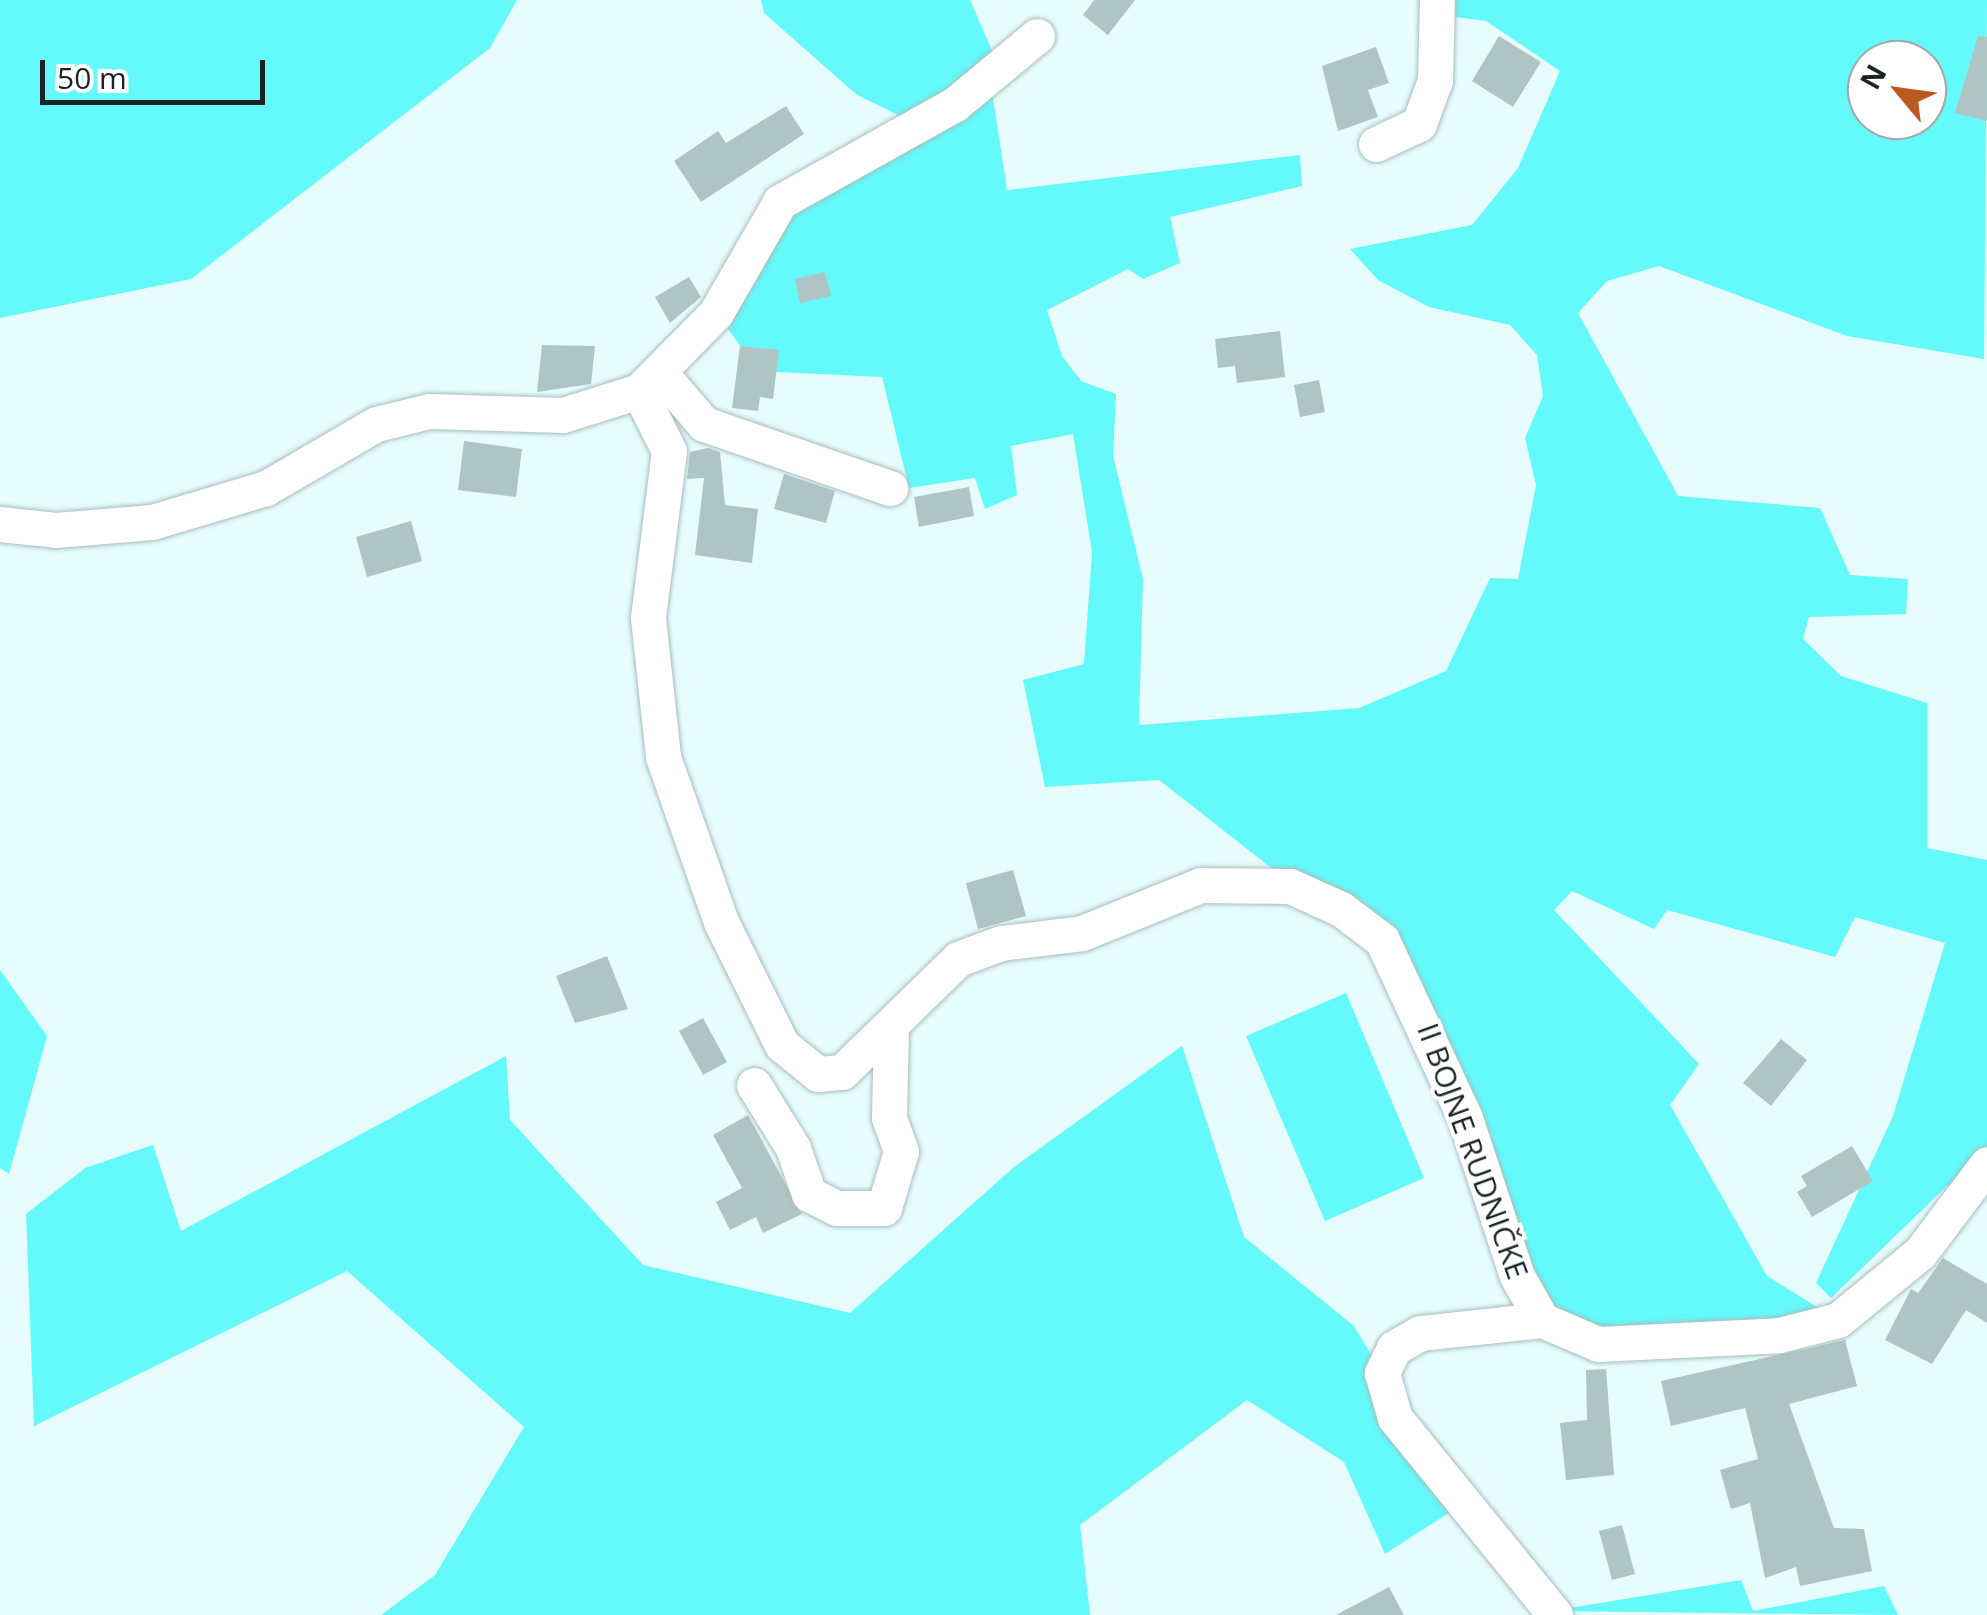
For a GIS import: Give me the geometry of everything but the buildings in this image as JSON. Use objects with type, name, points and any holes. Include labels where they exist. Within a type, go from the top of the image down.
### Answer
[{"type":"street","points":[[1376,144],[1419,124],[1435,80],[1437,0]]},
{"type":"street","points":[[0,524],[56,530],[152,522],[266,488],[376,424],[428,410],[563,416],[650,382],[716,313],[780,202],[955,104],[1037,36]]},
{"type":"street","points":[[650,382],[704,424],[890,488]]},
{"type":"street","name":"II BOJNE RUDNIČKE","points":[[650,382],[669,451],[648,618],[656,718],[704,880],[756,1002],[803,1066],[818,1074],[842,1072],[891,1032],[958,959],[1082,934],[1202,885],[1290,886],[1364,924],[1399,968],[1466,1118],[1517,1276],[1542,1320],[1570,1336],[1620,1346],[1778,1335],[1838,1320],[1920,1253],[1987,1164]]},
{"type":"street","points":[[754,1086],[793,1148],[809,1194],[837,1208],[884,1208],[901,1151],[889,1118],[891,1032]]},
{"type":"street","name":"II BOJNE RUDNIČKE","points":[[1542,1320],[1420,1333],[1394,1348],[1382,1373],[1395,1418],[1555,1615]]},
{"type":"shaded area","points":[[0,0],[517,0],[490,48],[191,279],[0,318]]},
{"type":"shaded area","points":[[761,0],[970,0],[1001,71],[990,79],[1007,190],[1300,155],[1302,186],[1170,217],[1180,263],[1143,279],[1128,269],[1047,310],[1062,356],[1081,381],[1116,394],[1113,456],[1143,579],[1139,725],[1359,708],[1446,671],[1490,578],[1518,579],[1536,485],[1525,438],[1543,396],[1537,355],[1510,325],[1429,307],[1378,280],[1350,249],[1472,225],[1518,168],[1560,71],[1486,21],[1440,15],[1437,0],[1987,0],[1984,359],[1847,336],[1659,266],[1607,281],[1578,313],[1678,496],[1820,508],[1850,575],[1908,579],[1906,614],[1809,617],[1803,639],[1841,676],[1927,703],[1927,848],[1987,860],[1987,1175],[1964,1205],[1948,1185],[1831,1298],[1816,1283],[1893,1116],[1945,943],[1855,917],[1835,957],[1667,910],[1654,929],[1572,891],[1554,910],[1699,1064],[1670,1105],[1767,1276],[1838,1320],[1761,1338],[1549,1323],[1399,968],[1159,780],[1045,787],[1023,680],[1084,664],[1092,552],[1073,434],[1011,446],[1017,495],[985,509],[975,478],[909,488],[882,377],[759,371],[716,313],[763,223],[919,125],[857,95],[764,13]]},
{"type":"shaded area","points":[[0,970],[47,1036],[9,1174],[0,1168]]},
{"type":"shaded area","points":[[1346,993],[1424,1178],[1325,1221],[1246,1036]]},
{"type":"shaded area","points":[[1182,1046],[1244,1237],[1354,1326],[1461,1505],[1385,1554],[1344,1462],[1247,1400],[1080,1525],[1090,1615],[381,1615],[435,1575],[524,1427],[347,1271],[34,1426],[26,1214],[85,1168],[153,1145],[181,1231],[506,1056],[510,1120],[643,1265],[850,1313],[1014,1167]]},
{"type":"shaded area","points":[[1741,1580],[1753,1611],[1884,1586],[1898,1615],[1551,1611]]}]
